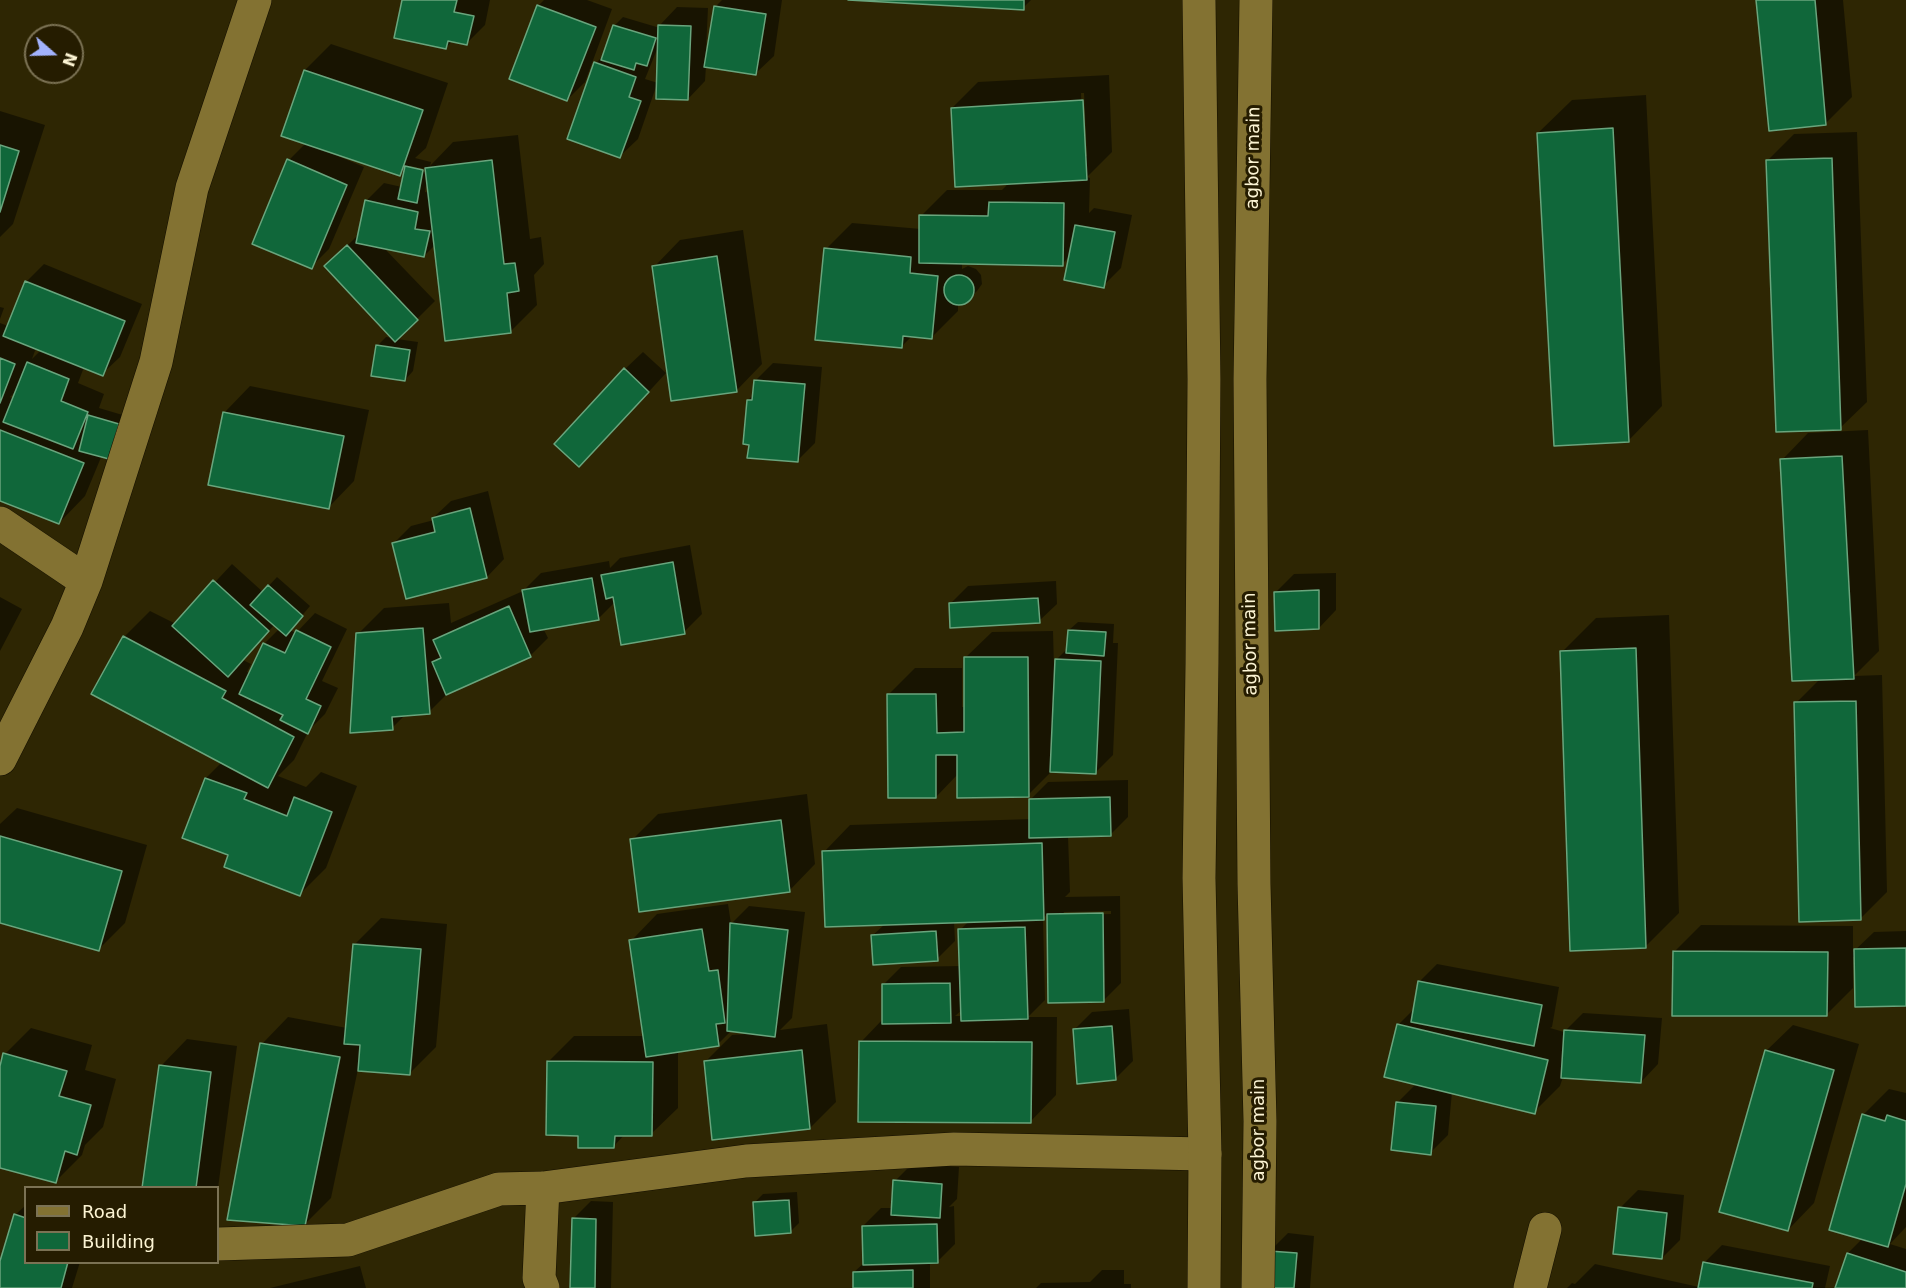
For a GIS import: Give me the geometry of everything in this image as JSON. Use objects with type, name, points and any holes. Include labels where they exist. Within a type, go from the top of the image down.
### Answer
[{"type":"main road","points":[[0,759],[68,627],[87,580],[156,362],[192,188],[255,0]]},
{"type":"main road","points":[[1199,0],[1204,379],[1199,878],[1205,1154],[1204,1288]]},
{"type":"main road","name":"agbor main","points":[[1256,0],[1250,379],[1254,884],[1260,1121],[1258,1288]]},
{"type":"main road","points":[[0,523],[87,580]]},
{"type":"main road","points":[[219,1244],[348,1240],[500,1189],[543,1188],[746,1161],[954,1149],[1205,1154]]},
{"type":"main road","points":[[543,1188],[539,1278],[543,1288]]},
{"type":"main road","points":[[1530,1288],[1545,1228]]},
{"type":"building","points":[[402,0],[457,0],[454,12],[474,16],[467,45],[448,41],[446,49],[394,38]]},
{"type":"building","points":[[848,0],[1024,0],[1024,10]]},
{"type":"building","points":[[1756,0],[1815,0],[1826,125],[1769,131]]},
{"type":"building","points":[[537,5],[596,27],[567,101],[509,79]]},
{"type":"building","points":[[714,6],[766,14],[756,75],[704,67]]},
{"type":"building","points":[[613,25],[656,38],[647,66],[636,63],[634,70],[601,60]]},
{"type":"building","points":[[658,25],[691,26],[688,100],[656,99]]},
{"type":"building","points":[[594,62],[636,77],[629,97],[641,101],[620,158],[567,139]]},
{"type":"building","points":[[304,70],[423,110],[400,176],[281,136]]},
{"type":"building","points":[[1083,100],[1087,180],[955,187],[951,108]]},
{"type":"building","points":[[1613,128],[1629,442],[1554,446],[1537,133]]},
{"type":"building","points":[[0,145],[19,151],[0,212]]},
{"type":"building","points":[[1832,158],[1841,430],[1776,432],[1766,160]]},
{"type":"building","points":[[287,159],[347,185],[312,269],[252,244]]},
{"type":"building","points":[[492,160],[504,264],[515,263],[519,291],[507,293],[511,333],[445,341],[425,168]]},
{"type":"building","points":[[405,166],[423,170],[417,203],[398,199]]},
{"type":"building","points":[[365,200],[418,212],[415,229],[430,231],[424,257],[356,243]]},
{"type":"building","points":[[989,202],[1064,203],[1063,266],[919,263],[919,215],[988,216]]},
{"type":"building","points":[[1075,225],[1115,232],[1104,288],[1064,280]]},
{"type":"building","points":[[347,245],[418,320],[395,342],[324,266]]},
{"type":"building","points":[[824,248],[911,257],[910,273],[938,276],[932,339],[903,336],[902,348],[815,340]]},
{"type":"building","points":[[717,256],[737,392],[671,401],[652,266]]},
{"type":"building","points":[[959,275],[970,279],[974,290],[970,301],[959,305],[948,301],[944,290],[948,279]]},
{"type":"building","points":[[25,281],[125,321],[103,376],[3,336]]},
{"type":"building","points":[[376,345],[410,350],[405,381],[371,376]]},
{"type":"building","points":[[0,358],[15,364],[0,403]]},
{"type":"building","points":[[27,362],[69,379],[61,401],[88,412],[73,449],[3,422]]},
{"type":"building","points":[[624,368],[649,392],[579,467],[554,444]]},
{"type":"building","points":[[754,380],[805,384],[798,462],[747,458],[749,445],[743,444],[747,400],[752,400]]},
{"type":"building","points":[[223,412],[344,436],[329,509],[208,485]]},
{"type":"building","points":[[88,415],[119,424],[109,459],[79,451]]},
{"type":"building","points":[[0,430],[84,463],[59,524],[0,501]]},
{"type":"building","points":[[1842,456],[1854,679],[1792,681],[1780,459]]},
{"type":"building","points":[[470,508],[487,578],[406,599],[392,543],[435,532],[432,518]]},
{"type":"building","points":[[673,562],[685,634],[621,645],[613,597],[606,599],[601,575]]},
{"type":"building","points":[[592,578],[599,620],[530,632],[522,590]]},
{"type":"building","points":[[213,580],[269,631],[228,677],[172,626]]},
{"type":"building","points":[[268,585],[303,616],[286,636],[250,605]]},
{"type":"building","points":[[1319,590],[1319,629],[1275,631],[1274,592]]},
{"type":"building","points":[[1038,598],[1040,623],[950,628],[949,603]]},
{"type":"building","points":[[509,606],[531,657],[446,695],[432,662],[441,658],[433,640]]},
{"type":"building","points":[[423,628],[430,714],[392,717],[393,730],[350,733],[356,633]]},
{"type":"building","points":[[296,630],[331,647],[306,699],[321,706],[308,734],[280,720],[283,715],[239,694],[263,643],[285,653]]},
{"type":"building","points":[[1068,630],[1106,632],[1104,656],[1066,653]]},
{"type":"building","points":[[123,636],[226,691],[222,698],[294,737],[268,788],[91,694]]},
{"type":"building","points":[[1636,648],[1646,948],[1570,951],[1560,651]]},
{"type":"building","points":[[964,657],[1028,657],[1029,797],[957,798],[957,755],[936,755],[936,798],[888,798],[887,694],[936,694],[937,733],[964,732]]},
{"type":"building","points":[[1055,659],[1101,661],[1096,774],[1050,772]]},
{"type":"building","points":[[1856,701],[1861,920],[1799,922],[1794,702]]},
{"type":"building","points":[[205,778],[247,793],[244,799],[287,816],[294,797],[332,812],[300,896],[224,867],[228,855],[182,838]]},
{"type":"building","points":[[1110,797],[1111,836],[1029,838],[1029,799]]},
{"type":"building","points":[[781,820],[790,892],[639,912],[630,839]]},
{"type":"building","points":[[0,836],[122,871],[99,951],[0,923]]},
{"type":"building","points":[[1042,843],[1044,920],[825,927],[822,851]]},
{"type":"building","points":[[1103,913],[1104,1002],[1048,1003],[1047,914]]},
{"type":"building","points":[[730,923],[788,930],[775,1037],[727,1031]]},
{"type":"building","points":[[1025,927],[1028,1019],[961,1021],[958,929]]},
{"type":"building","points":[[702,929],[709,971],[718,970],[725,1023],[716,1024],[719,1046],[646,1057],[629,940]]},
{"type":"building","points":[[936,931],[938,961],[873,965],[871,935]]},
{"type":"building","points":[[353,944],[421,949],[410,1075],[358,1071],[360,1045],[344,1044]]},
{"type":"building","points":[[1906,948],[1906,1006],[1855,1007],[1854,949]]},
{"type":"building","points":[[1673,951],[1828,952],[1827,1016],[1672,1016]]},
{"type":"building","points":[[1418,981],[1542,1005],[1534,1046],[1411,1022]]},
{"type":"building","points":[[950,983],[951,1023],[882,1024],[882,984]]},
{"type":"building","points":[[1397,1024],[1548,1060],[1535,1114],[1384,1077]]},
{"type":"building","points":[[1112,1026],[1116,1080],[1077,1084],[1073,1029]]},
{"type":"building","points":[[1564,1030],[1645,1035],[1641,1083],[1561,1078]]},
{"type":"building","points":[[859,1041],[1032,1042],[1031,1123],[858,1122]]},
{"type":"building","points":[[260,1043],[340,1057],[305,1226],[227,1220]]},
{"type":"building","points":[[802,1050],[810,1129],[712,1140],[704,1061]]},
{"type":"building","points":[[1765,1050],[1834,1070],[1788,1231],[1719,1212]]},
{"type":"building","points":[[3,1053],[67,1071],[59,1096],[91,1105],[77,1155],[65,1151],[56,1183],[0,1168],[0,1066]]},
{"type":"building","points":[[547,1061],[653,1062],[652,1136],[615,1136],[614,1148],[578,1148],[578,1136],[546,1135]]},
{"type":"building","points":[[159,1065],[211,1072],[196,1186],[142,1186]]},
{"type":"building","points":[[1396,1102],[1436,1106],[1431,1155],[1391,1150]]},
{"type":"building","points":[[1862,1114],[1885,1121],[1887,1115],[1906,1121],[1906,1184],[1888,1247],[1829,1230]]},
{"type":"building","points":[[893,1180],[942,1184],[940,1218],[891,1215]]},
{"type":"building","points":[[789,1200],[791,1233],[755,1236],[753,1202]]},
{"type":"building","points":[[1618,1207],[1667,1213],[1662,1259],[1613,1254]]},
{"type":"building","points":[[14,1214],[24,1217],[24,1264],[67,1264],[61,1288],[0,1288],[0,1261]]},
{"type":"building","points":[[572,1218],[596,1219],[595,1288],[570,1288]]},
{"type":"building","points":[[937,1224],[938,1263],[863,1265],[862,1226]]},
{"type":"building","points":[[1269,1251],[1297,1253],[1294,1288],[1265,1288]]},
{"type":"building","points":[[1847,1253],[1906,1272],[1906,1288],[1835,1288]]},
{"type":"building","points":[[1703,1262],[1813,1283],[1812,1288],[1698,1288]]},
{"type":"building","points":[[913,1270],[913,1288],[853,1288],[853,1272]]}]
